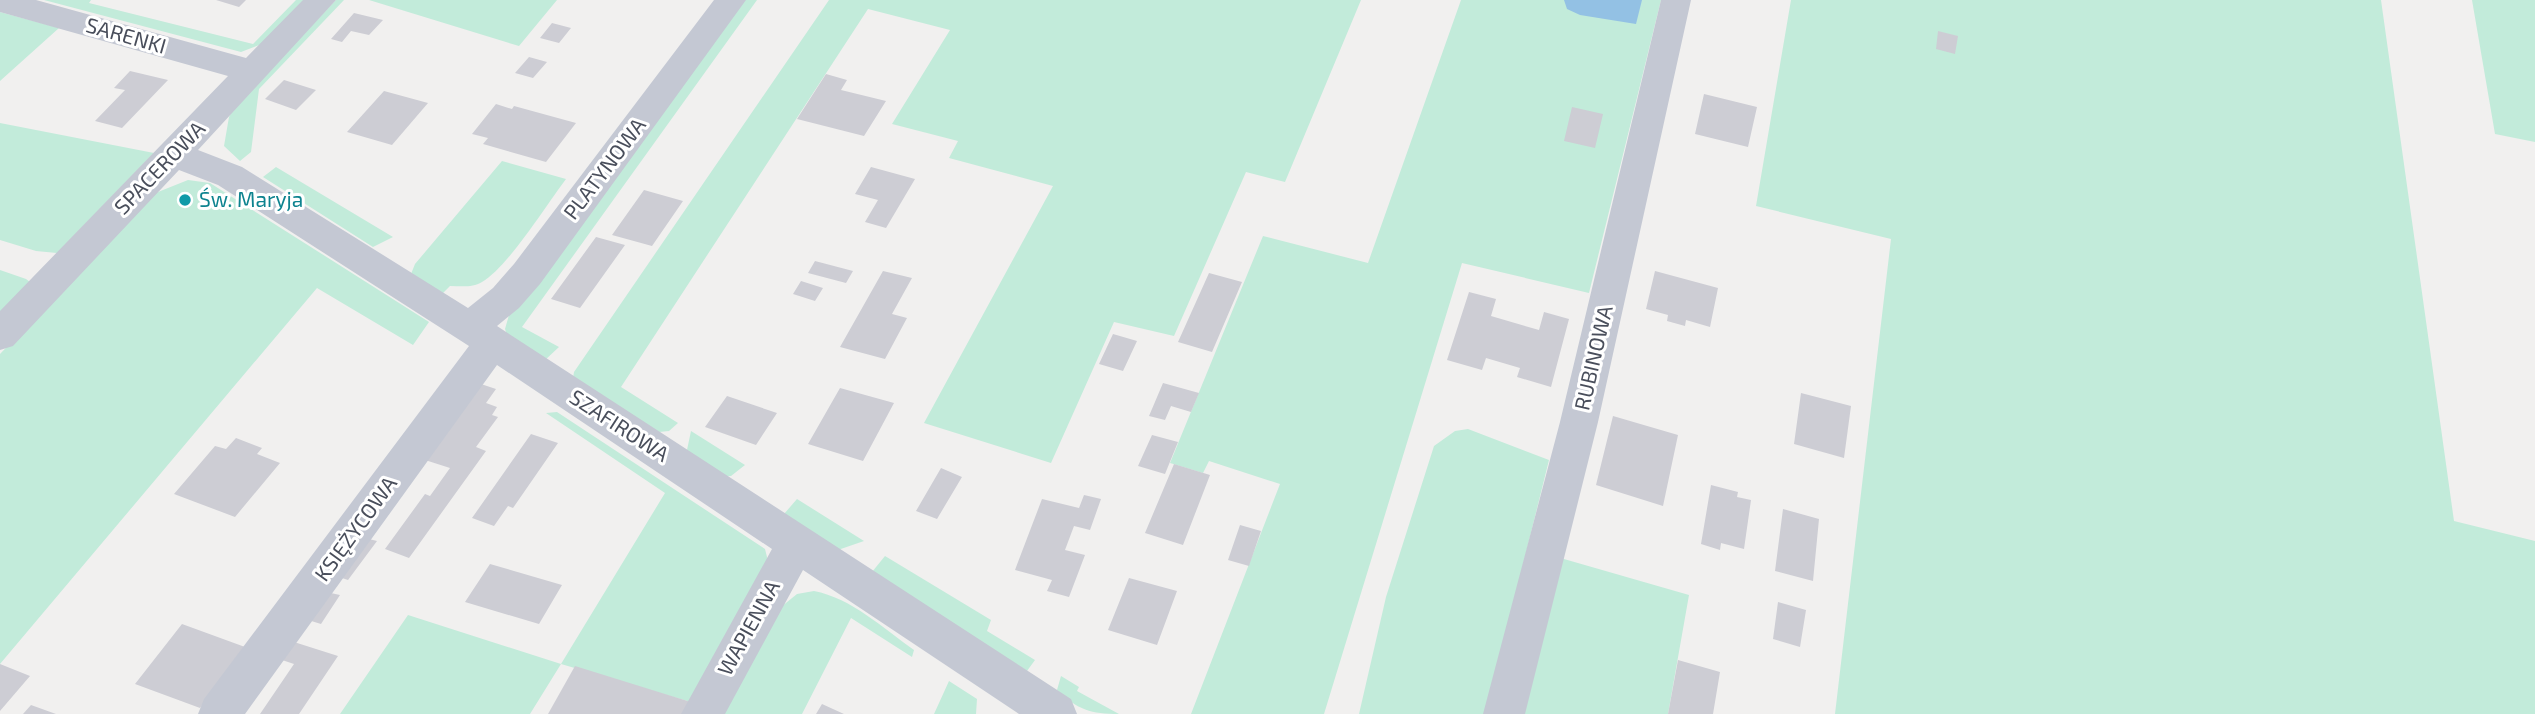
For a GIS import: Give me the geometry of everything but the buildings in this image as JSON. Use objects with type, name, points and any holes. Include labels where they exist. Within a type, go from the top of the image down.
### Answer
[{"type":"street","name":"SPACEROWA","points":[[0,335],[321,0]]},
{"type":"street","name":"PLATYNOWA","points":[[480,336],[730,0]]},
{"type":"street","name":"RUBINOWA","points":[[1504,714],[1579,422],[1676,0]]},
{"type":"street","name":"SARENKI","points":[[0,1],[252,71]]},
{"type":"street","name":"SZAFIROWA","points":[[174,154],[230,176],[797,542],[1056,714]]},
{"type":"street","name":"KSIĘŻYCOWA","points":[[219,714],[480,336]]},
{"type":"street","name":"WAPIENNA","points":[[702,714],[797,542]]},
{"type":"green space","points":[[44,0],[91,0],[89,3],[253,44],[296,0],[305,0],[262,44],[241,52]]},
{"type":"green space","points":[[336,0],[344,0],[259,89],[251,152],[240,161],[224,146],[229,117],[235,106]]},
{"type":"green space","points":[[369,0],[557,0],[519,46]]},
{"type":"green space","points":[[745,0],[757,0],[522,327],[559,347],[544,361],[507,335],[505,329],[509,315]]},
{"type":"green space","points":[[829,0],[1361,0],[1285,182],[1246,172],[1174,336],[1114,322],[1051,463],[924,423],[1053,186],[949,158],[958,141],[892,124],[950,30],[868,9],[621,387],[678,423],[669,431],[659,432],[573,378],[574,372]]},
{"type":"green space","points":[[1461,0],[1661,0],[1589,293],[1462,263],[1324,714],[1191,714],[1280,484],[1209,461],[1203,473],[1170,463],[1263,236],[1368,263]]},
{"type":"green space","points":[[1791,0],[2381,0],[2454,521],[2535,541],[2535,714],[1835,714],[1891,239],[1756,206]]},
{"type":"green space","points":[[2472,0],[2535,0],[2535,142],[2495,134]]},
{"type":"green space","points":[[0,12],[59,28],[0,81]]},
{"type":"green space","points":[[0,123],[154,153],[57,253],[36,251],[0,240]]},
{"type":"green space","points":[[502,161],[566,179],[515,249],[482,282],[470,286],[450,286],[443,293],[411,274],[415,264]]},
{"type":"green space","points":[[276,167],[393,237],[373,247],[263,177]]},
{"type":"green space","points":[[188,180],[210,183],[429,322],[413,345],[317,288],[0,664],[0,354],[153,194]]},
{"type":"green space","points":[[0,270],[26,279],[34,285],[0,321]]},
{"type":"green space","points":[[557,412],[765,549],[768,561],[694,703],[561,664],[665,493],[546,413]]},
{"type":"green space","points":[[1468,429],[1549,460],[1486,714],[1359,714],[1386,597],[1434,446],[1455,431]]},
{"type":"green space","points":[[691,431],[745,465],[731,476],[719,477],[687,450]]},
{"type":"green space","points":[[797,499],[864,541],[835,551],[784,514]]},
{"type":"green space","points":[[885,556],[991,620],[987,631],[1035,660],[1027,671],[872,572]]},
{"type":"green space","points":[[1557,557],[1689,595],[1668,714],[1518,714]]},
{"type":"green space","points":[[814,591],[841,600],[866,615],[914,650],[912,657],[851,618],[802,714],[717,714],[781,607],[797,594]]},
{"type":"green space","points":[[408,615],[561,664],[530,714],[340,714]]},
{"type":"green space","points":[[1061,676],[1079,687],[1077,691],[1119,714],[1093,712],[1078,706],[1057,690]]},
{"type":"green space","points":[[949,681],[977,699],[976,714],[934,714]]},
{"type":"water","points":[[1564,0],[1642,0],[1636,24],[1580,15],[1567,9]]},
{"type":"place","name":"Św. Maryja","points":[[185,200]]}]
